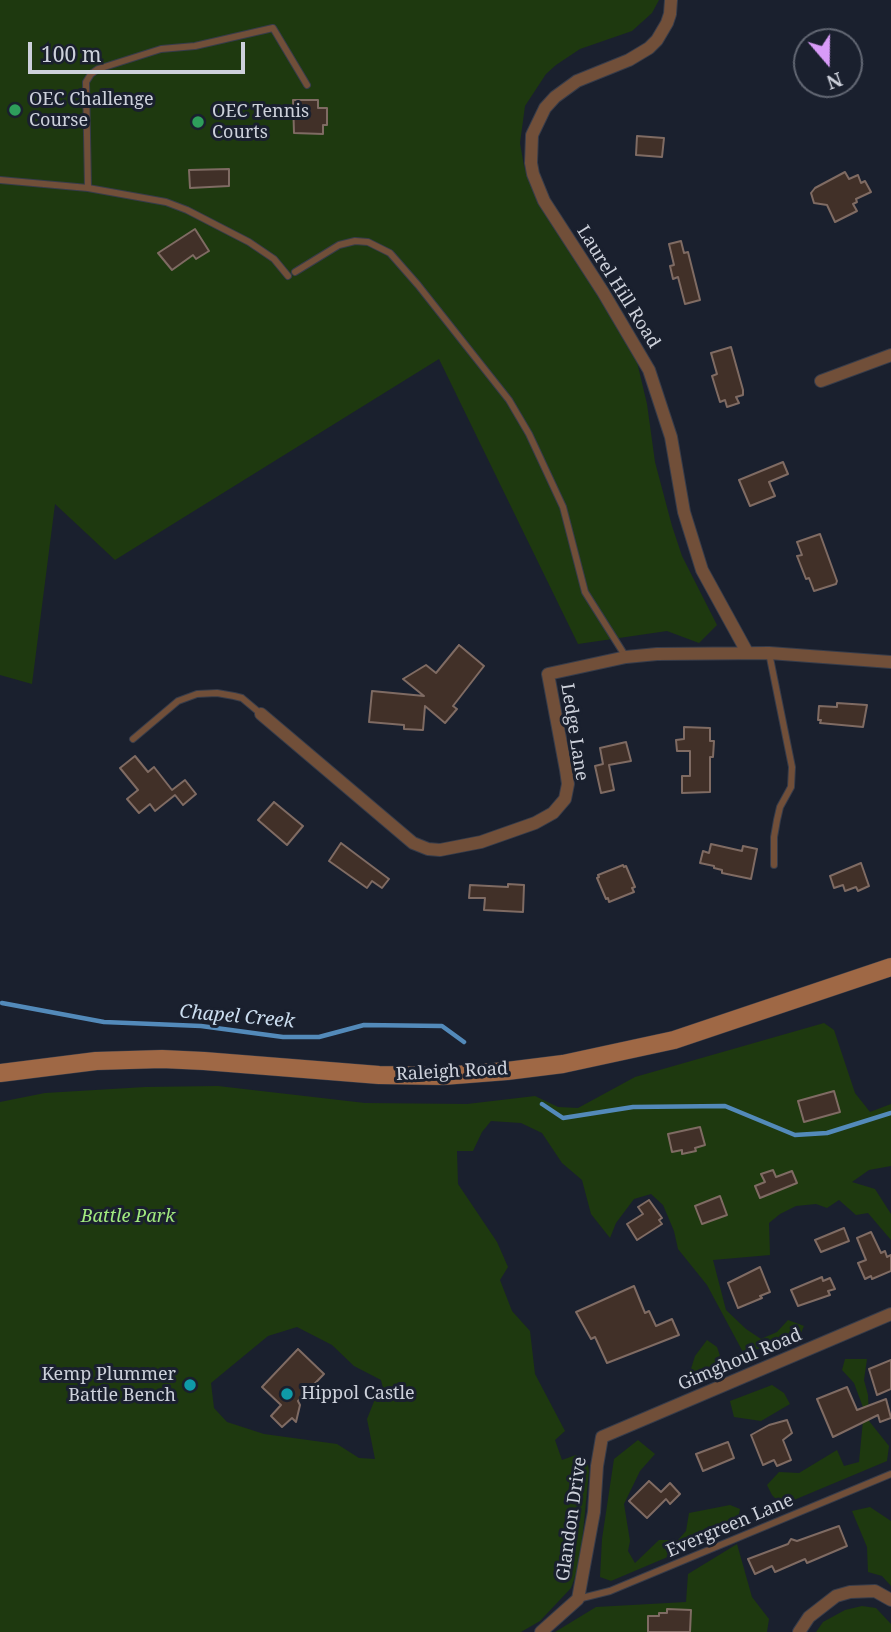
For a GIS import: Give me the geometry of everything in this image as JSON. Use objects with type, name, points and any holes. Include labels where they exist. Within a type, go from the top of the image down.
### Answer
[{"type":"main road","name":"Raleigh Road","points":[[0,1073],[96,1060],[162,1059],[380,1075],[443,1076],[518,1069],[573,1062],[674,1040],[891,967]]},
{"type":"street","name":"Laurel Hill Road","points":[[671,0],[667,23],[649,48],[629,60],[577,81],[545,108],[532,135],[531,163],[544,201],[610,303],[649,370],[671,437],[684,512],[698,560],[716,601],[747,652]]},
{"type":"street","points":[[821,381],[891,355]]},
{"type":"street","name":"Ledge Lane","points":[[261,714],[413,843],[440,850],[481,842],[535,823],[553,813],[565,799],[568,784],[548,674],[657,653],[747,652],[891,662]]},
{"type":"street","name":"Gimghoul Road","points":[[602,1437],[891,1314]]},
{"type":"street","name":"Glandon Drive","points":[[541,1632],[578,1599],[594,1512],[602,1437]]},
{"type":"street","points":[[799,1632],[809,1617],[836,1596],[874,1591],[891,1600]]},
{"type":"lane","points":[[88,188],[86,82],[98,69],[162,49],[195,46],[273,28],[307,85]]},
{"type":"lane","points":[[0,180],[88,188],[166,202],[249,242],[291,274],[339,245],[355,241],[368,242],[390,253],[509,400],[529,434],[563,507],[585,592],[626,657]]},
{"type":"lane","points":[[769,653],[792,767],[791,787],[780,807],[777,820],[774,865]]},
{"type":"lane","points":[[133,739],[178,701],[197,694],[225,693],[242,698],[261,714]]},
{"type":"lane","name":"Evergreen Lane","points":[[578,1599],[610,1591],[891,1474]]},
{"type":"green space","points":[[0,0],[659,0],[652,13],[632,31],[580,49],[546,74],[525,106],[520,143],[524,166],[531,183],[633,345],[647,404],[655,462],[672,526],[682,556],[717,625],[699,643],[667,631],[578,644],[439,359],[115,560],[55,504],[32,684],[0,675]]},
{"type":"green space","name":"Battle Park","points":[[824,1023],[834,1030],[855,1093],[870,1112],[891,1104],[891,1166],[869,1170],[852,1182],[875,1189],[891,1214],[891,1240],[868,1213],[856,1215],[839,1200],[827,1208],[816,1204],[796,1206],[780,1214],[769,1223],[770,1255],[713,1260],[726,1310],[746,1329],[761,1339],[777,1332],[788,1320],[804,1326],[801,1333],[744,1354],[707,1285],[678,1249],[663,1205],[651,1194],[634,1199],[616,1223],[610,1238],[591,1214],[582,1180],[562,1163],[542,1133],[521,1123],[491,1121],[473,1151],[457,1151],[458,1184],[497,1242],[508,1267],[500,1280],[512,1311],[530,1331],[535,1374],[565,1431],[555,1440],[562,1460],[576,1455],[587,1458],[589,1471],[580,1563],[571,1588],[540,1621],[521,1632],[0,1632],[0,1102],[45,1093],[218,1086],[365,1103],[467,1104],[535,1096],[558,1107],[578,1108],[635,1077]],"holes":[[[297,1327],[332,1345],[354,1366],[381,1380],[383,1388],[367,1419],[375,1459],[359,1458],[337,1444],[264,1434],[227,1422],[214,1408],[211,1383],[268,1336]]]},
{"type":"green space","points":[[707,1340],[717,1347],[721,1359],[719,1367],[696,1378],[690,1372],[695,1356]]},
{"type":"green space","points":[[845,1359],[867,1359],[864,1380],[868,1395],[869,1421],[889,1446],[887,1461],[782,1505],[767,1485],[779,1472],[799,1473],[837,1450],[844,1466],[859,1462],[864,1410],[854,1383],[842,1370]]},
{"type":"green space","points":[[772,1385],[784,1393],[790,1404],[761,1421],[734,1417],[730,1401]]},
{"type":"green space","points":[[638,1440],[655,1454],[640,1471],[624,1504],[630,1541],[628,1551],[635,1563],[659,1540],[678,1540],[686,1531],[689,1513],[730,1505],[740,1509],[736,1528],[611,1581],[600,1577],[602,1539],[614,1459]]},
{"type":"green space","points":[[870,1507],[891,1521],[891,1586],[882,1576],[868,1572],[867,1547],[852,1511]]},
{"type":"green space","points":[[737,1544],[752,1597],[769,1619],[767,1632],[555,1632],[596,1607],[686,1602],[688,1574]]},
{"type":"green space","points":[[862,1606],[876,1608],[891,1624],[891,1632],[816,1632],[823,1622],[845,1610]]},
{"type":"building","points":[[293,100],[318,100],[318,108],[327,108],[327,125],[323,125],[323,134],[294,133]]},
{"type":"building","points":[[637,136],[664,138],[662,157],[636,155]]},
{"type":"building","points":[[229,169],[229,186],[190,188],[189,170]]},
{"type":"building","points":[[845,172],[849,179],[858,175],[861,183],[865,181],[871,192],[856,199],[857,202],[853,204],[857,211],[835,222],[827,205],[814,203],[811,193],[815,188]]},
{"type":"building","points":[[195,229],[209,251],[196,259],[193,255],[172,270],[158,253]]},
{"type":"building","points":[[681,241],[684,253],[688,252],[700,300],[685,304],[678,277],[673,279],[670,266],[674,265],[669,244]]},
{"type":"building","points":[[731,347],[743,395],[736,397],[739,403],[727,407],[725,400],[720,402],[712,376],[717,374],[711,353]]},
{"type":"building","points":[[783,462],[788,474],[769,482],[775,496],[750,506],[739,480]]},
{"type":"building","points":[[820,534],[837,581],[836,584],[814,591],[797,556],[802,555],[797,542]]},
{"type":"building","points":[[459,645],[484,666],[453,706],[457,709],[445,723],[425,706],[423,730],[404,729],[404,725],[369,722],[372,691],[424,696],[403,679],[426,665],[436,673]]},
{"type":"building","points":[[837,703],[867,705],[863,727],[820,723],[819,706],[837,707]]},
{"type":"building","points":[[684,727],[710,728],[710,741],[714,741],[713,757],[710,757],[710,792],[682,793],[682,776],[690,776],[690,751],[677,751],[676,740],[684,739]]},
{"type":"building","points":[[626,742],[631,761],[609,765],[614,790],[601,793],[595,766],[603,764],[600,748]]},
{"type":"building","points":[[135,756],[148,772],[154,767],[172,790],[185,780],[196,794],[183,805],[175,795],[155,811],[150,804],[139,813],[127,799],[138,790],[120,768]]},
{"type":"building","points":[[274,802],[303,826],[287,845],[258,820]]},
{"type":"building","points":[[341,843],[389,879],[382,888],[372,881],[367,888],[329,861]]},
{"type":"building","points":[[711,844],[742,851],[743,846],[757,849],[751,879],[722,873],[722,870],[714,866],[700,863],[703,851],[709,853]]},
{"type":"building","points":[[861,863],[869,886],[858,891],[856,887],[845,891],[843,885],[834,888],[830,876]]},
{"type":"building","points":[[626,866],[635,887],[632,888],[634,892],[609,902],[598,875]]},
{"type":"building","points":[[508,884],[524,885],[523,912],[484,910],[485,898],[469,898],[470,885],[508,887]]},
{"type":"building","points":[[834,1091],[840,1112],[804,1122],[798,1101]]},
{"type":"building","points":[[700,1127],[705,1145],[695,1148],[696,1151],[682,1154],[682,1150],[672,1152],[668,1134]]},
{"type":"building","points":[[773,1170],[776,1177],[792,1171],[797,1183],[760,1198],[755,1186],[765,1182],[761,1174]]},
{"type":"building","points":[[720,1196],[727,1215],[702,1224],[695,1206]]},
{"type":"building","points":[[649,1200],[662,1218],[659,1220],[662,1224],[637,1240],[627,1224],[643,1214],[638,1207]]},
{"type":"building","points":[[844,1228],[849,1241],[821,1252],[815,1240]]},
{"type":"building","points":[[871,1232],[881,1253],[885,1251],[887,1257],[891,1255],[891,1271],[865,1279],[858,1263],[866,1260],[857,1238]]},
{"type":"building","points":[[760,1267],[770,1292],[738,1308],[728,1283]]},
{"type":"building","points":[[822,1277],[823,1281],[830,1278],[835,1289],[828,1291],[830,1295],[798,1306],[791,1290]]},
{"type":"building","points":[[634,1286],[645,1313],[649,1311],[656,1326],[672,1319],[679,1335],[607,1363],[595,1337],[591,1339],[576,1312]]},
{"type":"building","name":"Hippol Castle","points":[[298,1349],[324,1374],[298,1401],[300,1405],[296,1422],[292,1418],[282,1427],[271,1416],[281,1405],[262,1387]]},
{"type":"building","points":[[891,1360],[891,1389],[877,1395],[869,1369]]},
{"type":"building","points":[[847,1387],[857,1410],[886,1399],[891,1418],[880,1422],[878,1415],[833,1437],[817,1399]]},
{"type":"building","points":[[787,1420],[792,1433],[783,1440],[791,1460],[777,1466],[774,1460],[763,1465],[751,1435],[769,1425]]},
{"type":"building","points":[[728,1442],[734,1458],[703,1471],[696,1454]]},
{"type":"building","points":[[649,1481],[661,1492],[670,1483],[680,1494],[670,1504],[666,1499],[647,1518],[629,1501]]},
{"type":"building","points":[[839,1526],[847,1546],[807,1563],[805,1559],[775,1572],[772,1566],[755,1574],[748,1559],[788,1544],[791,1539],[797,1541]]},
{"type":"building","points":[[667,1609],[691,1610],[690,1632],[648,1632],[648,1616],[659,1616],[659,1613],[667,1613]]},
{"type":"waterway","name":"Chapel Creek","points":[[2,1003],[104,1022],[201,1026],[283,1037],[319,1037],[364,1025],[442,1026],[464,1042]]},
{"type":"waterway","name":"Chapel Creek","points":[[542,1104],[563,1118],[633,1107],[725,1106],[795,1135],[827,1133],[891,1113]]},
{"type":"place","name":"OEC Challenge Course","points":[[15,110]]},
{"type":"place","name":"OEC Tennis Courts","points":[[198,122]]},
{"type":"place","name":"Kemp Plummer Battle Bench","points":[[190,1385]]},
{"type":"place","name":"Hippol Castle","points":[[287,1394]]}]
